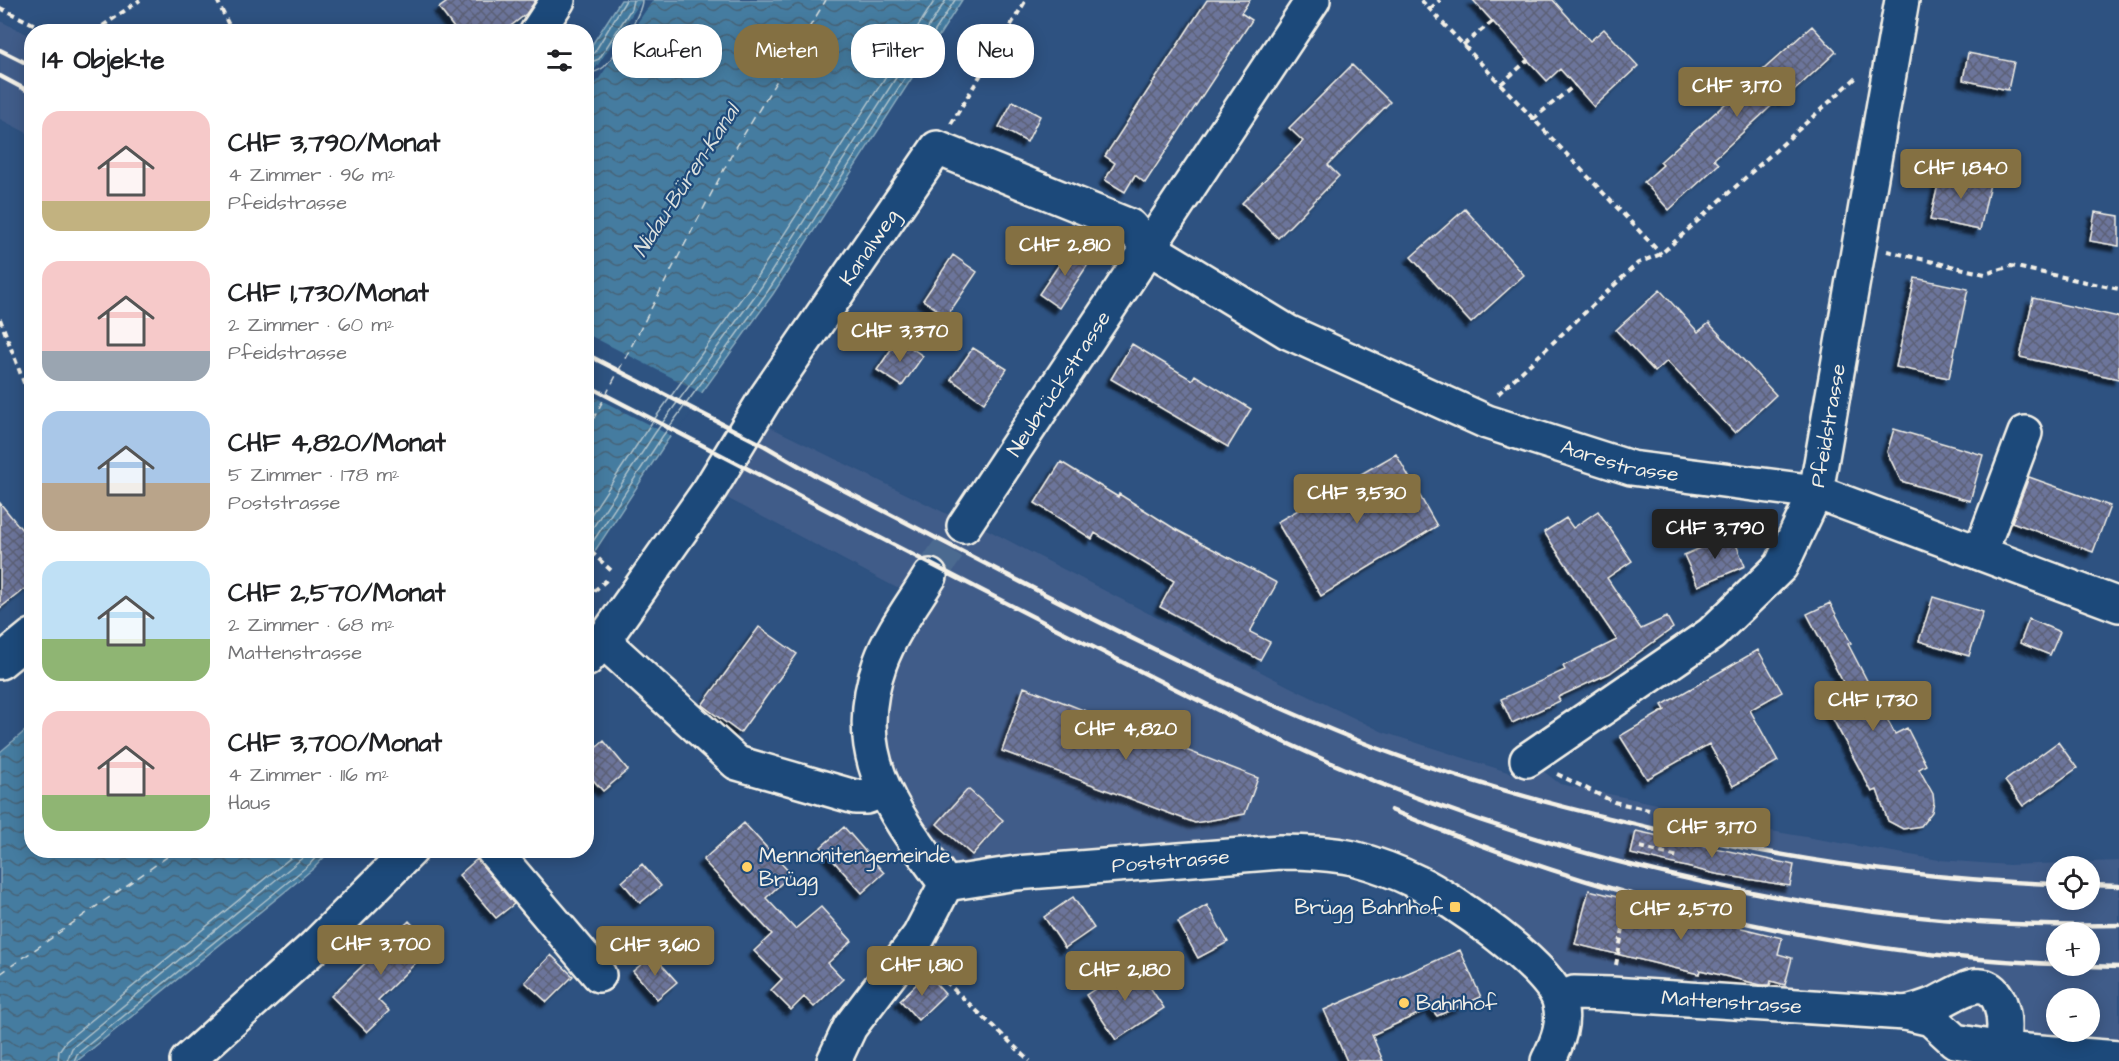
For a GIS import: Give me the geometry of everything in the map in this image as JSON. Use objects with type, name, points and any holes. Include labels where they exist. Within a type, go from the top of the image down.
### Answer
[{"type":"street","points":[[542,24],[558,0]]},
{"type":"street","name":"Neubrückstrasse","points":[[964,526],[1312,0]]},
{"type":"street","name":"Pfeidstrasse","points":[[1527,760],[1711,634],[1781,566],[1816,492],[1902,0]]},
{"type":"street","points":[[937,148],[1130,226],[1148,247]]},
{"type":"street","name":"Kanalweg","points":[[595,650],[710,489],[766,397],[937,148]]},
{"type":"street","name":"Aarestrasse","points":[[1148,247],[1288,332],[1475,417],[1631,468],[1816,492],[2119,604]]},
{"type":"street","points":[[1980,553],[2025,432]]},
{"type":"street","points":[[834,1061],[850,1027],[919,936],[945,884],[897,817],[883,791],[869,741],[873,691],[880,662],[930,576]]},
{"type":"street","points":[[0,662],[24,642]]},
{"type":"street","points":[[595,650],[736,763],[855,797],[866,797],[883,791]]},
{"type":"street","name":"Poststrasse","points":[[945,884],[1016,873],[1280,852],[1317,852],[1353,858],[1419,883],[1447,901],[1500,938],[1540,970],[1559,999]]},
{"type":"street","points":[[187,1061],[314,947],[403,858]]},
{"type":"street","points":[[500,858],[599,975]]},
{"type":"street","name":"Mattenstrasse","points":[[1905,1013],[1938,1002],[1972,986],[1983,986],[1996,994],[2002,1008],[2005,1022],[2001,1049]]},
{"type":"street","name":"Mattenstrasse","points":[[1559,999],[1574,993],[1611,994],[1905,1013],[1930,1019],[1955,1041],[2001,1049],[2119,1058]]},
{"type":"street","points":[[1548,1061],[1561,1033],[1559,999]]},
{"type":"path","points":[[107,24],[131,9],[140,0]]},
{"type":"path","points":[[217,0],[228,24]]},
{"type":"path","points":[[937,148],[1026,0]]},
{"type":"path","points":[[1421,0],[1661,254]]},
{"type":"path","points":[[1430,9],[1440,0]]},
{"type":"path","points":[[0,8],[33,24]]},
{"type":"path","points":[[1463,45],[1493,21]]},
{"type":"path","points":[[1500,84],[1528,60]]},
{"type":"path","points":[[1475,417],[1638,263],[1661,254],[1860,75]]},
{"type":"path","points":[[1533,119],[1575,85]]},
{"type":"path","points":[[1882,249],[1985,274],[2011,266],[2119,290]]},
{"type":"path","points":[[0,319],[24,383]]},
{"type":"path","points":[[594,555],[614,573]]},
{"type":"path","points":[[1527,760],[1614,802],[1649,810]]},
{"type":"path","points":[[1640,847],[1678,857]]},
{"type":"path","points":[[1615,970],[1626,913]]},
{"type":"path","points":[[926,963],[1030,1061]]},
{"type":"shaded area","points":[[0,21],[24,33],[24,131],[0,119]]},
{"type":"shaded area","points":[[766,425],[947,514],[988,530],[1292,688],[1383,732],[1523,777],[1539,768],[1560,784],[1662,805],[1661,812],[1939,860],[2009,865],[2046,864],[2046,910],[2100,910],[2100,862],[2119,861],[2119,1058],[1931,1019],[1546,977],[1353,859],[946,884],[869,741],[929,576],[897,588],[710,489]]},
{"type":"water","name":"Nidau-Büren-Kanal","points":[[621,0],[962,0],[945,26],[945,24],[851,24],[851,78],[912,78],[773,294],[667,441],[594,552],[594,42]]},
{"type":"water","points":[[24,732],[24,858],[323,858],[77,1061],[0,1061],[0,752]]},
{"type":"pier","points":[[642,0],[653,0],[636,24],[626,24]]},
{"type":"pier","points":[[612,44],[612,60],[594,86],[594,71]]},
{"type":"pier","points":[[594,338],[704,394],[673,437],[594,397]]},
{"type":"building","points":[[450,0],[536,0],[526,14],[513,24],[451,24],[439,8]]},
{"type":"building","points":[[1207,0],[1250,0],[1241,13],[1252,20],[1145,183],[1135,175],[1125,192],[1105,180],[1115,163],[1105,156]]},
{"type":"building","points":[[1473,0],[1553,0],[1590,41],[1604,29],[1638,66],[1594,107],[1560,69],[1547,81]]},
{"type":"building","points":[[1812,26],[1836,52],[1784,100],[1781,97],[1714,159],[1719,164],[1669,210],[1644,182],[1663,165],[1660,162]]},
{"type":"building","points":[[1968,53],[2014,62],[2008,90],[1963,80]]},
{"type":"building","points":[[1352,65],[1390,102],[1328,165],[1339,176],[1278,238],[1242,203],[1303,141],[1289,128]]},
{"type":"building","points":[[1013,101],[1040,116],[1027,142],[999,127]]},
{"type":"building","points":[[1941,171],[1991,179],[1980,230],[1930,220]]},
{"type":"building","points":[[1465,209],[1524,275],[1471,323],[1411,257]]},
{"type":"building","points":[[2095,212],[2119,216],[2119,246],[2090,241]]},
{"type":"building","points":[[1071,247],[1091,260],[1059,308],[1039,294]]},
{"type":"building","points":[[953,255],[977,272],[947,316],[923,300]]},
{"type":"building","points":[[1915,278],[1968,289],[1949,378],[1896,367]]},
{"type":"building","points":[[1660,290],[1698,332],[1709,323],[1776,395],[1735,433],[1667,361],[1655,372],[1616,330]]},
{"type":"building","points":[[2033,298],[2119,317],[2119,379],[2020,357]]},
{"type":"building","points":[[898,339],[923,356],[902,386],[877,370]]},
{"type":"building","points":[[1132,344],[1192,380],[1195,375],[1251,409],[1228,447],[1111,379]]},
{"type":"building","points":[[973,348],[1007,369],[984,403],[951,379]]},
{"type":"building","points":[[1894,429],[1983,455],[1970,501],[1901,481],[1887,452]]},
{"type":"building","points":[[1396,454],[1437,526],[1321,596],[1277,522]]},
{"type":"building","points":[[1061,462],[1175,529],[1277,583],[1250,632],[1270,642],[1260,660],[1160,607],[1174,581],[1095,533],[1092,539],[1035,503]]},
{"type":"building","points":[[2029,477],[2110,506],[2093,552],[2012,522]]},
{"type":"building","points":[[0,503],[24,532],[24,589],[0,608]]},
{"type":"building","points":[[1598,511],[1632,561],[1607,578],[1641,629],[1667,617],[1673,628],[1610,673],[1558,697],[1560,701],[1512,723],[1501,699],[1565,670],[1563,666],[1617,640],[1544,532],[1566,518],[1573,528]]},
{"type":"building","points":[[1732,535],[1745,566],[1698,586],[1684,555]]},
{"type":"building","points":[[1933,597],[1983,612],[1969,656],[1919,641]]},
{"type":"building","points":[[1830,603],[1851,643],[1848,644],[1895,734],[1907,728],[1926,765],[1919,769],[1933,794],[1934,803],[1932,812],[1921,826],[1903,829],[1888,821],[1877,790],[1872,792],[1820,695],[1844,684],[1807,614]]},
{"type":"building","points":[[2029,619],[2060,632],[2050,655],[2020,643]]},
{"type":"building","points":[[759,627],[797,654],[740,733],[702,705]]},
{"type":"building","points":[[1758,650],[1782,692],[1750,710],[1778,761],[1733,786],[1709,744],[1647,779],[1620,736],[1665,710],[1662,705]]},
{"type":"building","points":[[1024,687],[1258,778],[1245,814],[1195,823],[1002,751]]},
{"type":"building","points":[[604,741],[628,770],[603,791],[594,781],[594,749]]},
{"type":"building","points":[[2058,742],[2077,768],[2023,806],[2005,781]]},
{"type":"building","points":[[968,789],[1003,820],[972,855],[937,824]]},
{"type":"building","points":[[744,823],[791,874],[766,898],[795,929],[821,907],[852,941],[828,963],[843,979],[814,1007],[804,997],[791,1010],[771,990],[782,979],[754,951],[772,934],[703,860]]},
{"type":"building","points":[[844,827],[884,873],[862,893],[821,847]]},
{"type":"building","points":[[1636,831],[1794,865],[1790,886],[1716,874],[1631,854]]},
{"type":"building","points":[[477,859],[514,904],[496,918],[459,875]]},
{"type":"building","points":[[642,864],[661,886],[640,903],[622,882]]},
{"type":"building","points":[[1589,890],[1782,938],[1778,954],[1792,958],[1785,985],[1771,981],[1770,985],[1761,985],[1700,970],[1699,974],[1575,944]]},
{"type":"building","points":[[1073,897],[1094,928],[1065,948],[1044,917]]},
{"type":"building","points":[[1207,905],[1228,942],[1198,958],[1178,922]]},
{"type":"building","points":[[409,921],[433,946],[378,1000],[389,1011],[367,1032],[331,996]]},
{"type":"building","name":"Bahnhof","points":[[1460,950],[1481,997],[1437,1016],[1431,1008],[1372,1035],[1383,1061],[1347,1061],[1324,1010]]},
{"type":"building","points":[[551,955],[573,976],[547,1002],[525,982]]},
{"type":"building","points":[[653,955],[677,982],[657,999],[633,971]]},
{"type":"building","points":[[1134,963],[1164,1008],[1116,1040],[1086,995]]},
{"type":"building","points":[[927,974],[945,994],[918,1020],[900,1000]]},
{"type":"ferry route","points":[[594,418],[732,154],[826,0]]},
{"type":"ferry route","points":[[0,974],[166,858]]},
{"type":"tunnel","points":[[930,576],[964,526]]},
{"type":"railway","points":[[0,50],[24,62]]},
{"type":"railway","points":[[0,76],[24,89]]},
{"type":"railway","points":[[594,358],[765,446],[820,478],[1151,648],[1286,710],[1418,763],[1547,802],[1723,844],[1888,871],[2046,883]]},
{"type":"railway","points":[[594,389],[1215,709],[1381,784],[1505,829],[1677,876],[1765,895],[1854,909],[1943,919],[2032,925],[2119,925]]},
{"type":"railway","points":[[1391,810],[1552,870],[1634,895],[1717,916],[1801,934],[1885,948],[1970,958],[2046,963]]},
{"type":"railway","points":[[2100,885],[2119,886]]},
{"type":"railway","points":[[2100,966],[2119,967]]},
{"type":"place","name":"Mennonitengemeinde Brügg","points":[[747,867]]},
{"type":"place","name":"Brügg Bahnhof","points":[[1455,907]]},
{"type":"place","name":"Bahnhof","points":[[1404,1003]]}]
